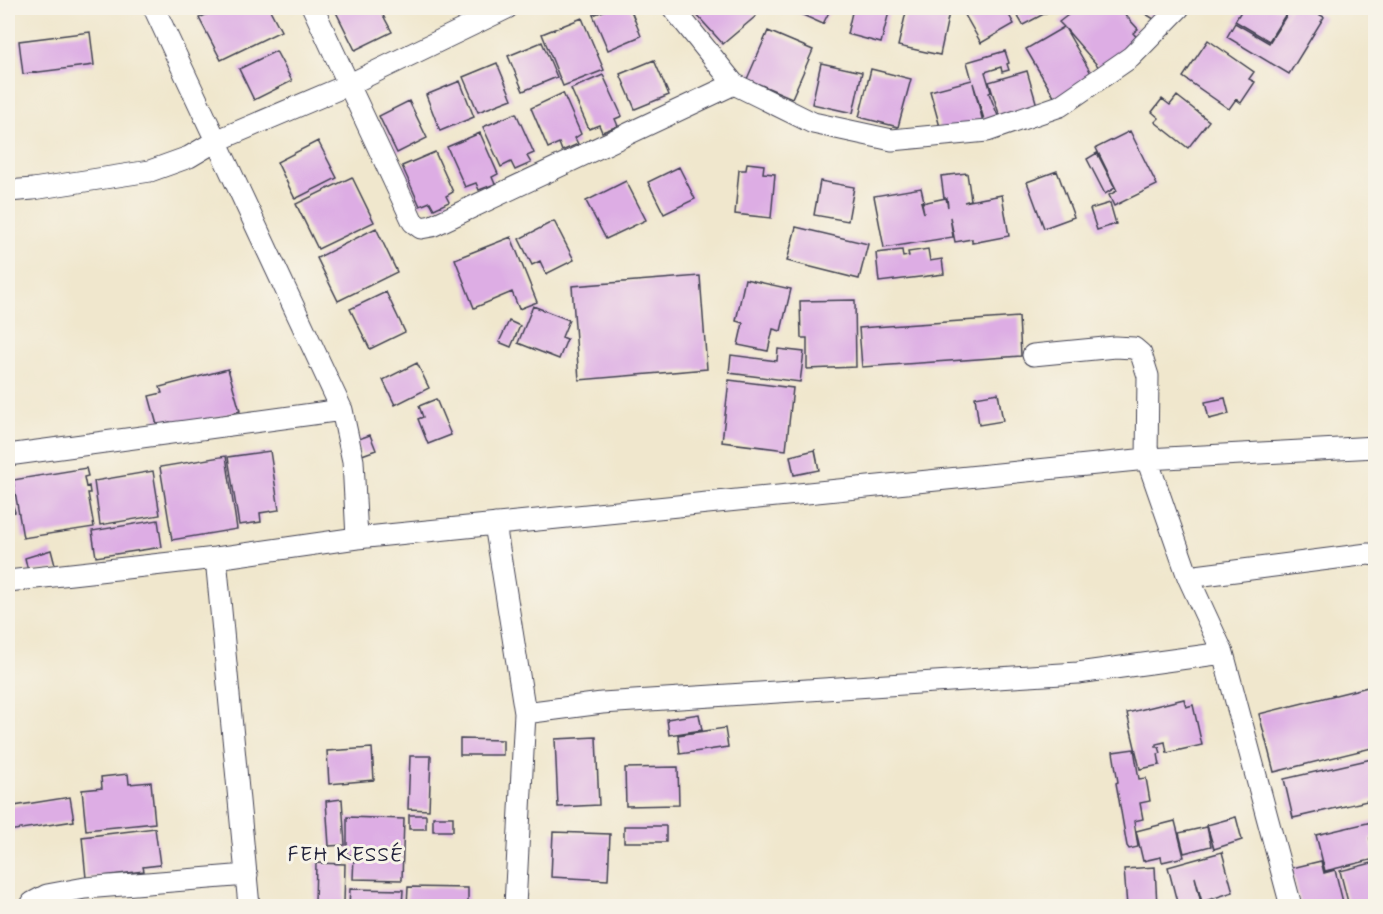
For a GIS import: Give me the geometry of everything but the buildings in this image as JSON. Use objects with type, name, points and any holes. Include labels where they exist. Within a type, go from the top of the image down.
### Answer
[{"type":"street","points":[[154,8],[342,410],[353,461],[357,538]]},
{"type":"street","points":[[313,8],[413,222],[421,228],[432,226],[734,84]]},
{"type":"street","points":[[8,191],[150,171],[189,157],[216,141],[350,84],[507,8]]},
{"type":"street","points":[[673,8],[734,84],[813,123],[892,140],[987,131],[1060,106],[1131,57],[1179,8]]},
{"type":"street","points":[[1033,355],[1115,347],[1134,348],[1141,354],[1148,376],[1147,459],[1188,577],[1223,653],[1291,906]]},
{"type":"street","points":[[8,455],[342,410]]},
{"type":"street","points":[[8,581],[216,558],[357,538],[1147,459],[1376,447]]},
{"type":"street","points":[[495,524],[525,713],[515,906]]},
{"type":"street","points":[[1188,577],[1368,554],[1376,555]]},
{"type":"street","points":[[216,558],[249,906]]},
{"type":"street","points":[[525,713],[602,703],[1078,673],[1223,653]]},
{"type":"street","points":[[31,906],[32,903],[48,895],[85,888],[247,874]]},
{"type":"district","name":"FEH KESSÉ","points":[[346,855]]}]
